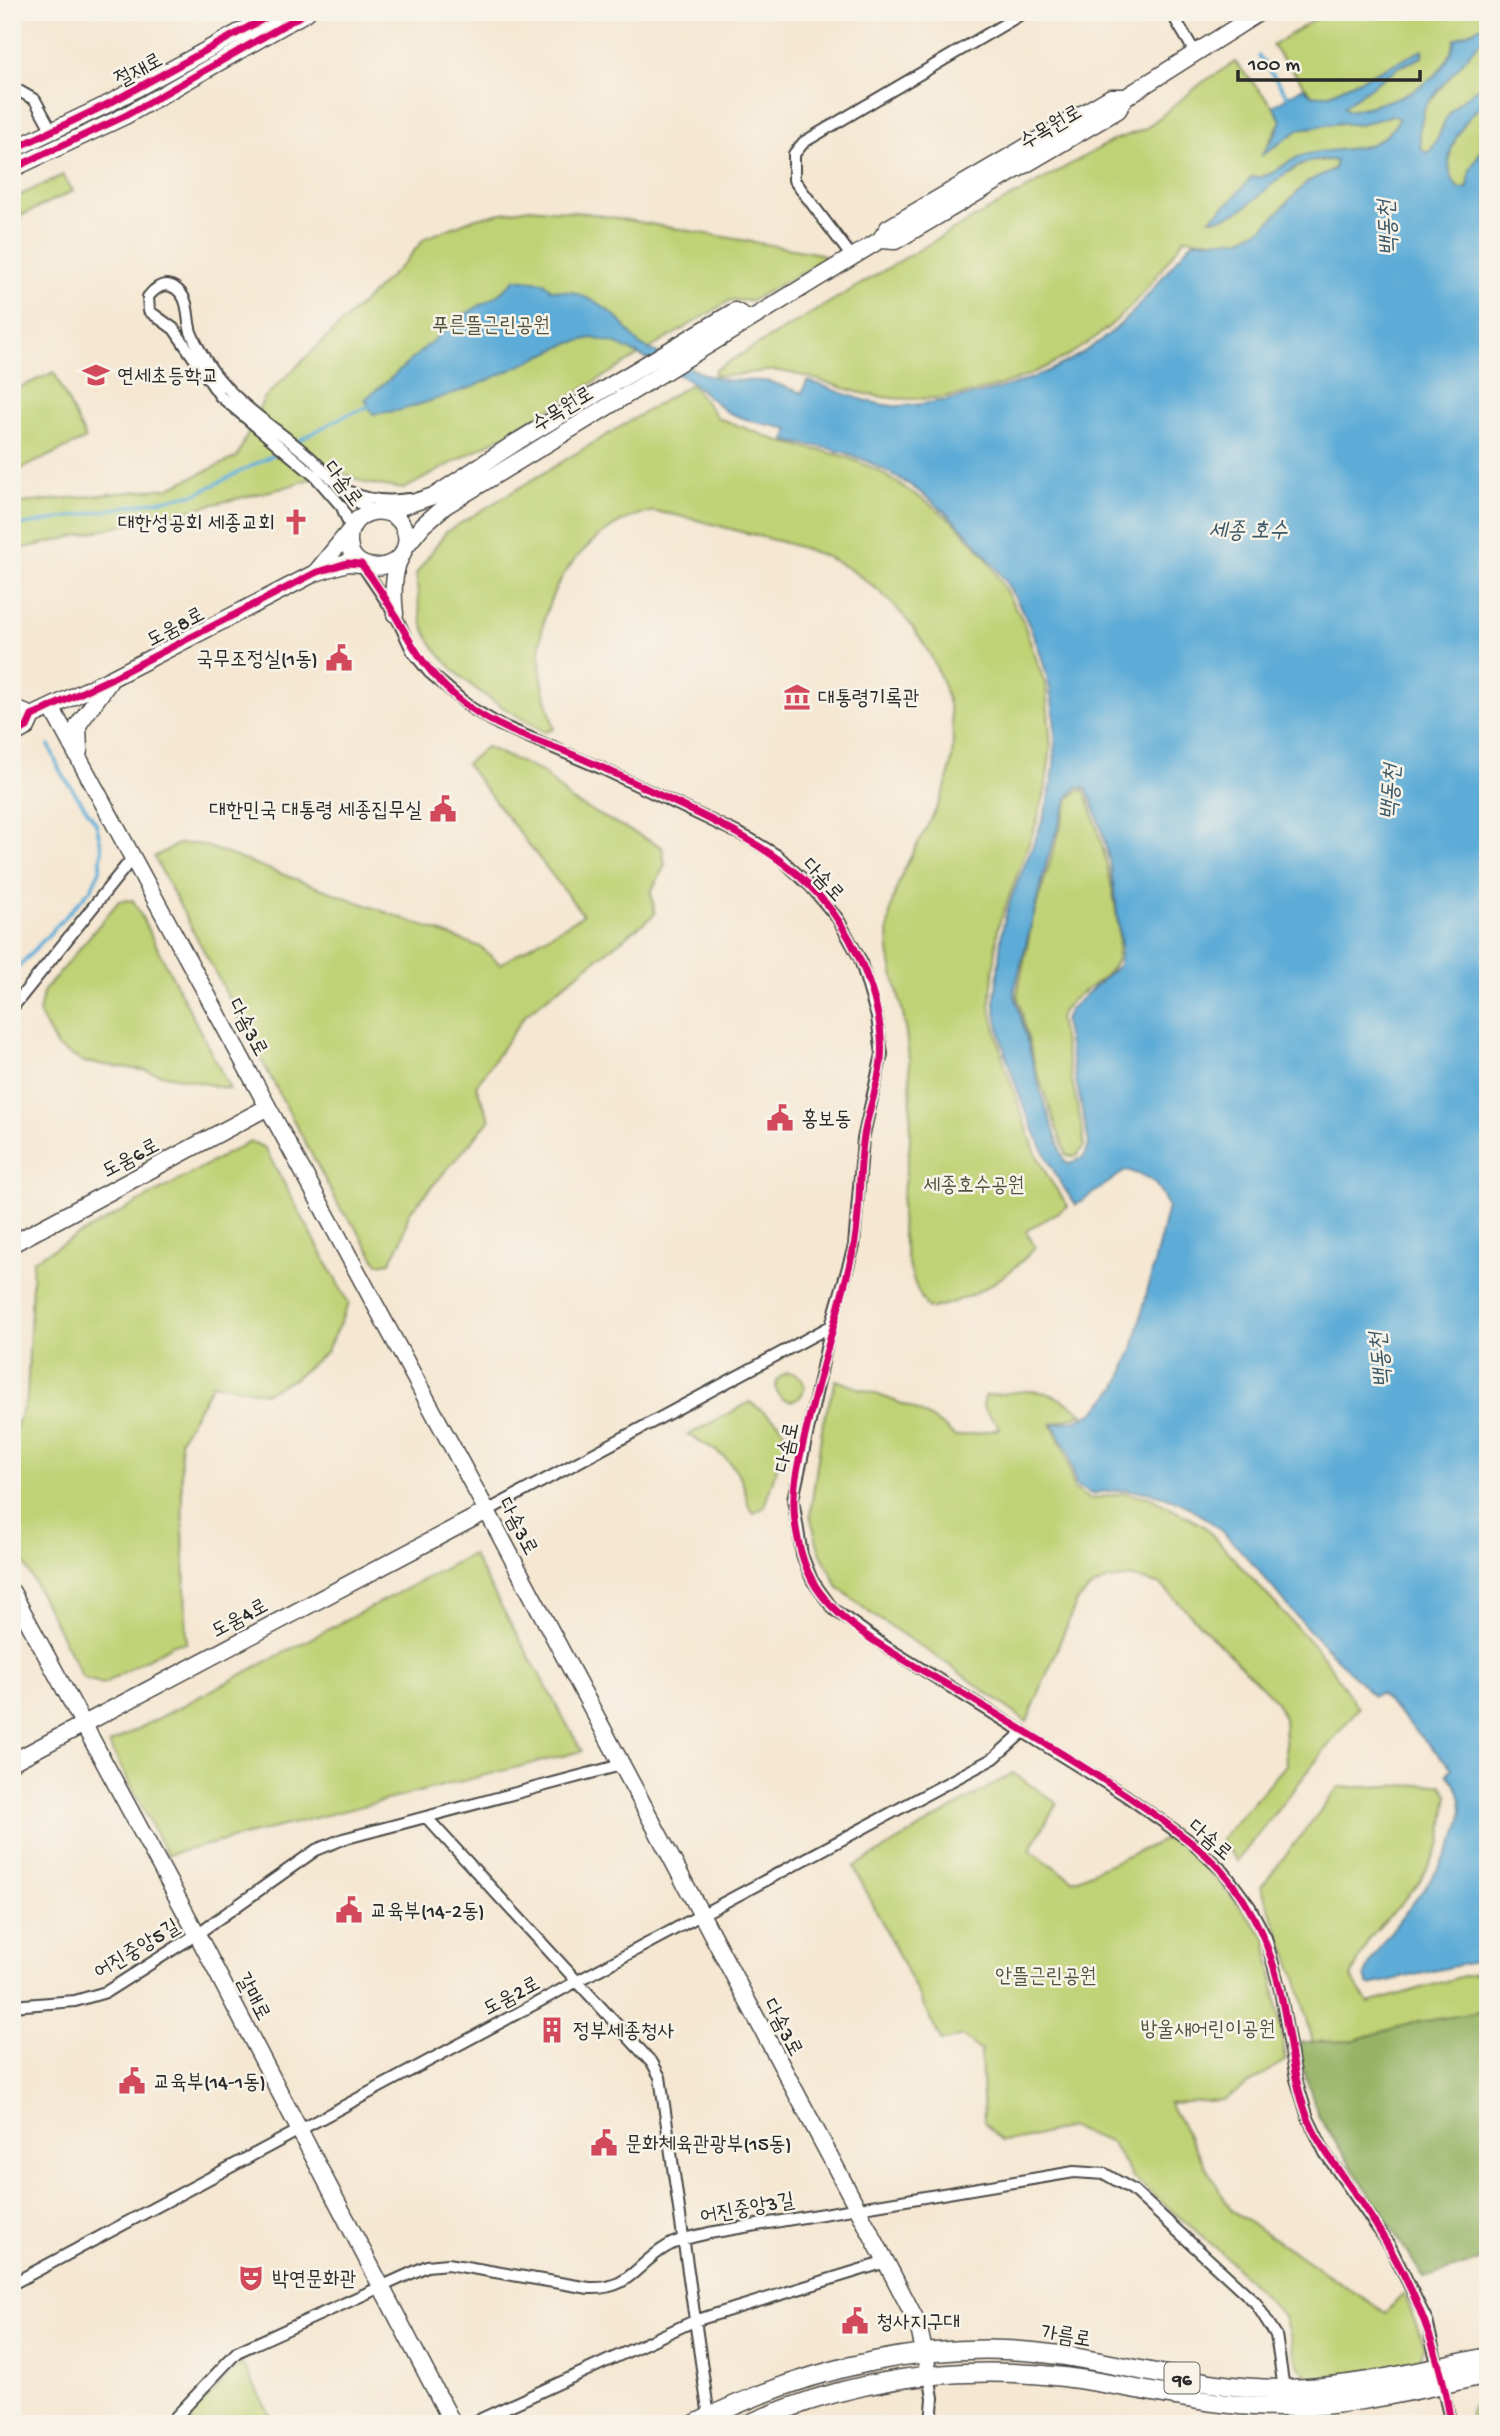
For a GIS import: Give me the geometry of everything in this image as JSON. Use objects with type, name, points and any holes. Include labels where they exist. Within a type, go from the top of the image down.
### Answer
[{"type":"main road","name":"가름로","points":[[702,2420],[799,2380],[926,2352],[970,2350],[1058,2355],[1206,2382],[1284,2389],[1441,2376]]},
{"type":"main road","name":"96","points":[[1441,2376],[1488,2357]]},
{"type":"main road","name":"가름로","points":[[749,2424],[808,2400],[929,2374],[1022,2373],[1205,2401],[1263,2406],[1337,2402],[1441,2376]]},
{"type":"main road","name":"96","points":[[1441,2376],[1488,2374]]},
{"type":"street","name":"절재로","points":[[12,150],[204,54],[276,12]]},
{"type":"street","name":"절재로","points":[[12,169],[125,116],[307,12]]},
{"type":"street","points":[[852,257],[794,180],[794,154],[804,142],[1025,12]]},
{"type":"street","points":[[1171,12],[1196,54]]},
{"type":"street","name":"수목원로","points":[[379,512],[440,500],[696,343],[735,311],[748,318],[880,240],[895,242],[1118,110],[1126,97],[1260,12]]},
{"type":"street","points":[[12,88],[35,100],[52,131]]},
{"type":"street","name":"다솜로","points":[[395,614],[394,583],[404,551],[405,528],[400,520],[358,504],[314,461],[231,393],[196,344],[188,309],[181,294],[173,287],[164,285],[154,290],[148,298],[149,311],[174,329],[220,397],[302,464],[342,507],[351,529],[350,548],[395,614],[413,652],[430,673],[471,708],[498,724],[614,774],[750,839],[778,856],[812,888],[838,919],[860,959],[877,1017],[882,1054],[863,1139],[855,1246],[831,1326],[793,1499],[802,1555],[812,1580],[833,1609],[886,1647],[1125,1795],[1190,1841],[1224,1872],[1250,1907],[1266,1938],[1280,1990],[1296,2079],[1308,2118],[1325,2153],[1358,2196],[1409,2280],[1427,2321],[1451,2424]]},
{"type":"street","name":"수목원로","points":[[338,485],[363,498],[390,501],[440,500]]},
{"type":"street","points":[[395,614],[406,559],[440,500]]},
{"type":"street","name":"수목원로","points":[[404,551],[440,500]]},
{"type":"street","name":"다솜로","points":[[351,529],[364,514],[379,512]]},
{"type":"street","name":"도움8로","points":[[315,573],[351,529]]},
{"type":"street","points":[[361,564],[379,569],[396,562],[404,551]]},
{"type":"street","name":"도움8로","points":[[12,735],[27,727],[32,716],[112,678],[315,573],[347,563],[361,564]]},
{"type":"street","points":[[80,757],[76,740],[78,725],[112,678]]},
{"type":"street","name":"다솜3로","points":[[51,707],[487,1511],[886,2262],[918,2325],[929,2374]]},
{"type":"street","name":"도움8로","points":[[12,715],[20,711],[32,716]]},
{"type":"street","points":[[12,1008],[134,856]]},
{"type":"street","name":"도움6로","points":[[12,1244],[268,1107]]},
{"type":"street","points":[[487,1511],[831,1326]]},
{"type":"street","name":"도움4로","points":[[12,1762],[487,1511]]},
{"type":"street","name":"갈매로","points":[[12,1592],[301,2130],[453,2424]]},
{"type":"street","name":"도움2로","points":[[12,2284],[994,1758],[1023,1732]]},
{"type":"street","name":"어진중앙5길","points":[[12,2006],[75,2001],[106,1992],[197,1934],[316,1850],[343,1839],[621,1765]]},
{"type":"street","points":[[427,1818],[653,2064],[660,2077],[694,2321],[702,2420]]},
{"type":"street","name":"어진중앙3길","points":[[169,2424],[237,2352],[427,2266],[447,2264],[589,2288],[612,2288],[631,2276],[658,2252],[683,2239],[1089,2171],[1119,2180],[1262,2310],[1276,2335],[1284,2389]]},
{"type":"street","points":[[470,2424],[694,2321],[886,2262]]},
{"type":"street","points":[[929,2374],[933,2398],[931,2424]]},
{"type":"green space","points":[[1326,12],[1488,12],[1488,23],[1455,39],[1450,56],[1440,69],[1414,90],[1381,103],[1348,111],[1344,105],[1399,67],[1422,57],[1423,51],[1330,94],[1313,96],[1272,46]]},
{"type":"green space","points":[[1488,32],[1488,82],[1457,104],[1428,153],[1421,149],[1419,132],[1425,106]]},
{"type":"green space","points":[[1235,62],[1273,106],[1281,120],[1263,154],[1300,129],[1340,123],[1360,125],[1393,115],[1399,119],[1390,132],[1367,146],[1301,156],[1266,176],[1252,177],[1231,201],[1211,218],[1257,198],[1272,181],[1308,162],[1336,160],[1334,169],[1307,182],[1264,228],[1241,239],[1221,242],[1185,238],[1138,298],[1098,336],[1044,368],[1014,380],[984,390],[921,399],[877,396],[778,371],[714,375],[715,370],[951,231],[1114,140],[1145,129],[1203,82]]},
{"type":"green space","points":[[1488,99],[1488,138],[1470,170],[1468,188],[1459,189],[1452,178],[1450,153],[1461,128]]},
{"type":"green space","points":[[63,175],[73,191],[12,220],[12,199]]},
{"type":"green space","name":"푸른뜰근린공원","points":[[529,208],[587,213],[821,254],[826,259],[751,301],[731,300],[516,429],[404,489],[365,483],[336,470],[283,488],[12,551],[12,504],[169,488],[237,457],[264,398],[404,263],[425,238],[476,218]]},
{"type":"green space","points":[[54,372],[86,439],[12,473],[12,391]]},
{"type":"green space","name":"세종호수공원","points":[[691,384],[718,418],[782,442],[844,456],[877,470],[956,524],[986,557],[1023,621],[1046,687],[1051,748],[1045,792],[998,927],[990,1006],[1005,1066],[1035,1151],[1048,1177],[1068,1206],[1026,1231],[1035,1247],[1013,1269],[973,1294],[929,1309],[911,1272],[902,1226],[902,1200],[910,1144],[910,1075],[903,1014],[894,979],[888,932],[893,900],[899,883],[939,803],[946,785],[952,752],[951,718],[944,686],[930,655],[912,626],[889,600],[863,578],[835,561],[784,543],[657,512],[632,517],[597,538],[571,564],[553,595],[542,630],[540,667],[554,729],[545,732],[474,687],[442,657],[422,622],[416,574],[446,532]]},
{"type":"green space","points":[[486,747],[542,772],[572,801],[662,847],[665,865],[651,892],[655,914],[526,1014],[476,1086],[490,1120],[409,1213],[401,1242],[390,1262],[378,1264],[354,1225],[341,1210],[154,857],[178,844],[200,844],[481,947],[500,964],[583,915],[466,764]]},
{"type":"green space","name":"세종호수공원","points":[[1084,790],[1110,877],[1118,929],[1118,949],[1115,963],[1109,971],[1070,1002],[1059,1019],[1084,1146],[1076,1156],[1067,1156],[1036,1070],[1017,994],[1033,918],[1069,799],[1077,791]]},
{"type":"green space","points":[[133,900],[230,1089],[143,1070],[83,1062],[57,1047],[39,1013],[43,992],[119,901]]},
{"type":"green space","points":[[250,1141],[265,1148],[349,1304],[326,1352],[294,1379],[265,1393],[213,1383],[180,1440],[187,1643],[174,1644],[103,1684],[83,1678],[12,1539],[12,1437],[27,1398],[33,1260]]},
{"type":"green space","points":[[790,1373],[800,1377],[804,1387],[800,1397],[790,1401],[780,1397],[776,1387],[780,1377]]},
{"type":"green space","points":[[836,1380],[914,1409],[943,1426],[955,1437],[1000,1429],[983,1407],[985,1396],[1037,1392],[1070,1404],[1083,1414],[1051,1424],[1066,1453],[1074,1489],[1090,1499],[1124,1493],[1149,1497],[1204,1526],[1324,1657],[1358,1708],[1237,1861],[1220,1840],[1286,1765],[1284,1718],[1275,1700],[1161,1585],[1132,1577],[1108,1580],[1089,1589],[1076,1603],[1027,1722],[949,1665],[870,1613],[838,1587],[819,1550],[810,1515],[823,1422]]},
{"type":"green space","points":[[750,1402],[780,1424],[787,1437],[764,1507],[754,1513],[735,1469],[714,1450],[688,1435]]},
{"type":"green space","points":[[472,1554],[582,1751],[167,1855],[109,1744]]},
{"type":"green space","name":"안뜰근린공원","points":[[1013,1773],[1057,1803],[1030,1850],[1073,1880],[1173,1836],[1220,1883],[1266,1938],[1286,2060],[1224,2100],[1169,2103],[1231,2210],[1386,2313],[1404,2293],[1424,2346],[1419,2365],[1310,2378],[1298,2366],[1284,2316],[1221,2252],[1132,2177],[1112,2143],[1069,2127],[1024,2139],[1001,2141],[984,2122],[981,2051],[962,2036],[942,2042],[854,1867]]},
{"type":"green space","points":[[1441,1784],[1448,1795],[1441,1844],[1418,1885],[1369,1938],[1351,1977],[1369,2003],[1488,1969],[1488,2258],[1424,2278],[1318,2115],[1312,2039],[1297,1980],[1261,1887],[1338,1788]]},
{"type":"green space","points":[[1486,2011],[1488,2258],[1424,2278],[1318,2115],[1300,2058],[1301,2042],[1350,2041],[1413,2023]]},
{"type":"green space","points":[[241,2362],[275,2424],[184,2424]]},
{"type":"green space","points":[[1488,2392],[1488,2424],[1470,2424],[1470,2411],[1478,2396]]},
{"type":"water","name":"세종 호수","points":[[1488,23],[1488,32],[1425,106],[1419,132],[1421,149],[1428,153],[1457,104],[1488,82],[1488,99],[1461,128],[1450,153],[1449,165],[1452,178],[1459,189],[1468,188],[1470,170],[1488,138],[1488,1959],[1369,1985],[1365,1976],[1374,1956],[1443,1862],[1455,1838],[1462,1814],[1459,1792],[1447,1774],[1452,1768],[1379,1693],[1373,1696],[1301,1621],[1229,1538],[1207,1519],[1183,1504],[1156,1494],[1125,1490],[1091,1494],[1076,1485],[1069,1453],[1053,1424],[1077,1420],[1094,1412],[1117,1387],[1133,1349],[1168,1207],[1157,1186],[1141,1175],[1125,1171],[1076,1205],[1050,1163],[1025,1110],[999,1029],[995,998],[1003,927],[1013,893],[1046,809],[1055,739],[1049,687],[1034,637],[1010,589],[979,546],[941,509],[899,478],[844,452],[785,441],[789,429],[751,421],[727,412],[689,380],[617,344],[592,338],[567,344],[473,387],[402,410],[373,414],[365,399],[453,323],[501,292],[515,279],[543,282],[552,290],[573,292],[598,303],[618,318],[640,345],[706,375],[725,380],[768,381],[802,393],[807,381],[871,402],[899,406],[968,396],[1019,382],[1067,361],[1111,332],[1131,314],[1194,241],[1241,239],[1263,228],[1307,182],[1334,169],[1336,161],[1316,160],[1299,165],[1243,208],[1228,216],[1210,219],[1231,201],[1252,177],[1266,176],[1301,156],[1367,146],[1390,132],[1399,119],[1392,115],[1360,125],[1340,123],[1300,129],[1261,156],[1276,134],[1281,120],[1273,106],[1303,87],[1313,96],[1330,94],[1423,50],[1422,57],[1399,67],[1344,106],[1348,111],[1398,97],[1428,81],[1440,69],[1450,56],[1455,39]],"holes":[[[1077,787],[1086,788],[1106,846],[1121,949],[1119,965],[1070,1009],[1064,1021],[1089,1144],[1084,1157],[1069,1164],[1064,1160],[1041,1093],[1014,992],[1047,861],[1068,797]]]},
{"type":"waterway","name":"백동천","points":[[1259,56],[1290,99]]},
{"type":"waterway","points":[[296,442],[342,417],[370,406]]},
{"type":"waterway","points":[[19,526],[196,494],[283,450]]},
{"type":"waterway","points":[[12,974],[91,889],[100,870],[102,849],[96,823],[60,771],[49,745]]},
{"type":"cycle path","points":[[12,150],[110,103],[276,12]]},
{"type":"cycle path","points":[[12,169],[125,116],[307,12]]},
{"type":"cycle path","points":[[12,735],[27,727],[32,716],[112,678],[315,573],[347,563],[361,564],[376,583],[420,657],[449,691],[469,707],[500,725],[598,765],[739,835],[784,864],[805,881],[823,901],[840,923],[865,971],[880,1025],[881,1060],[861,1157],[853,1251],[795,1480],[796,1529],[808,1571],[824,1598],[860,1631],[1135,1801],[1206,1855],[1236,1888],[1258,1926],[1274,1969],[1295,2073],[1309,2121],[1326,2153],[1378,2228],[1407,2280],[1438,2364],[1451,2424]]},
{"type":"place","name":"연세초등학교","points":[[96,375]]},
{"type":"place","name":"대한성공회 세종교회","points":[[296,522]]},
{"type":"place","name":"국무조정실(1동)","points":[[339,658]]},
{"type":"place","name":"대통령기록관","points":[[797,697]]},
{"type":"place","name":"대한민국 대통령 세종집무실","points":[[443,809]]},
{"type":"place","name":"홍보동","points":[[780,1118]]},
{"type":"place","name":"교육부(14-2동)","points":[[349,1910]]},
{"type":"place","name":"정부세종청사","points":[[552,2030]]},
{"type":"place","name":"교육부(14-1동)","points":[[132,2081]]},
{"type":"place","name":"문화체육관광부(15동)","points":[[604,2143]]},
{"type":"place","name":"박연문화관","points":[[251,2278]]},
{"type":"place","name":"청사지구대","points":[[855,2321]]},
{"type":"park label","name":"방울새어린이공원","points":[[1208,2028]]}]
